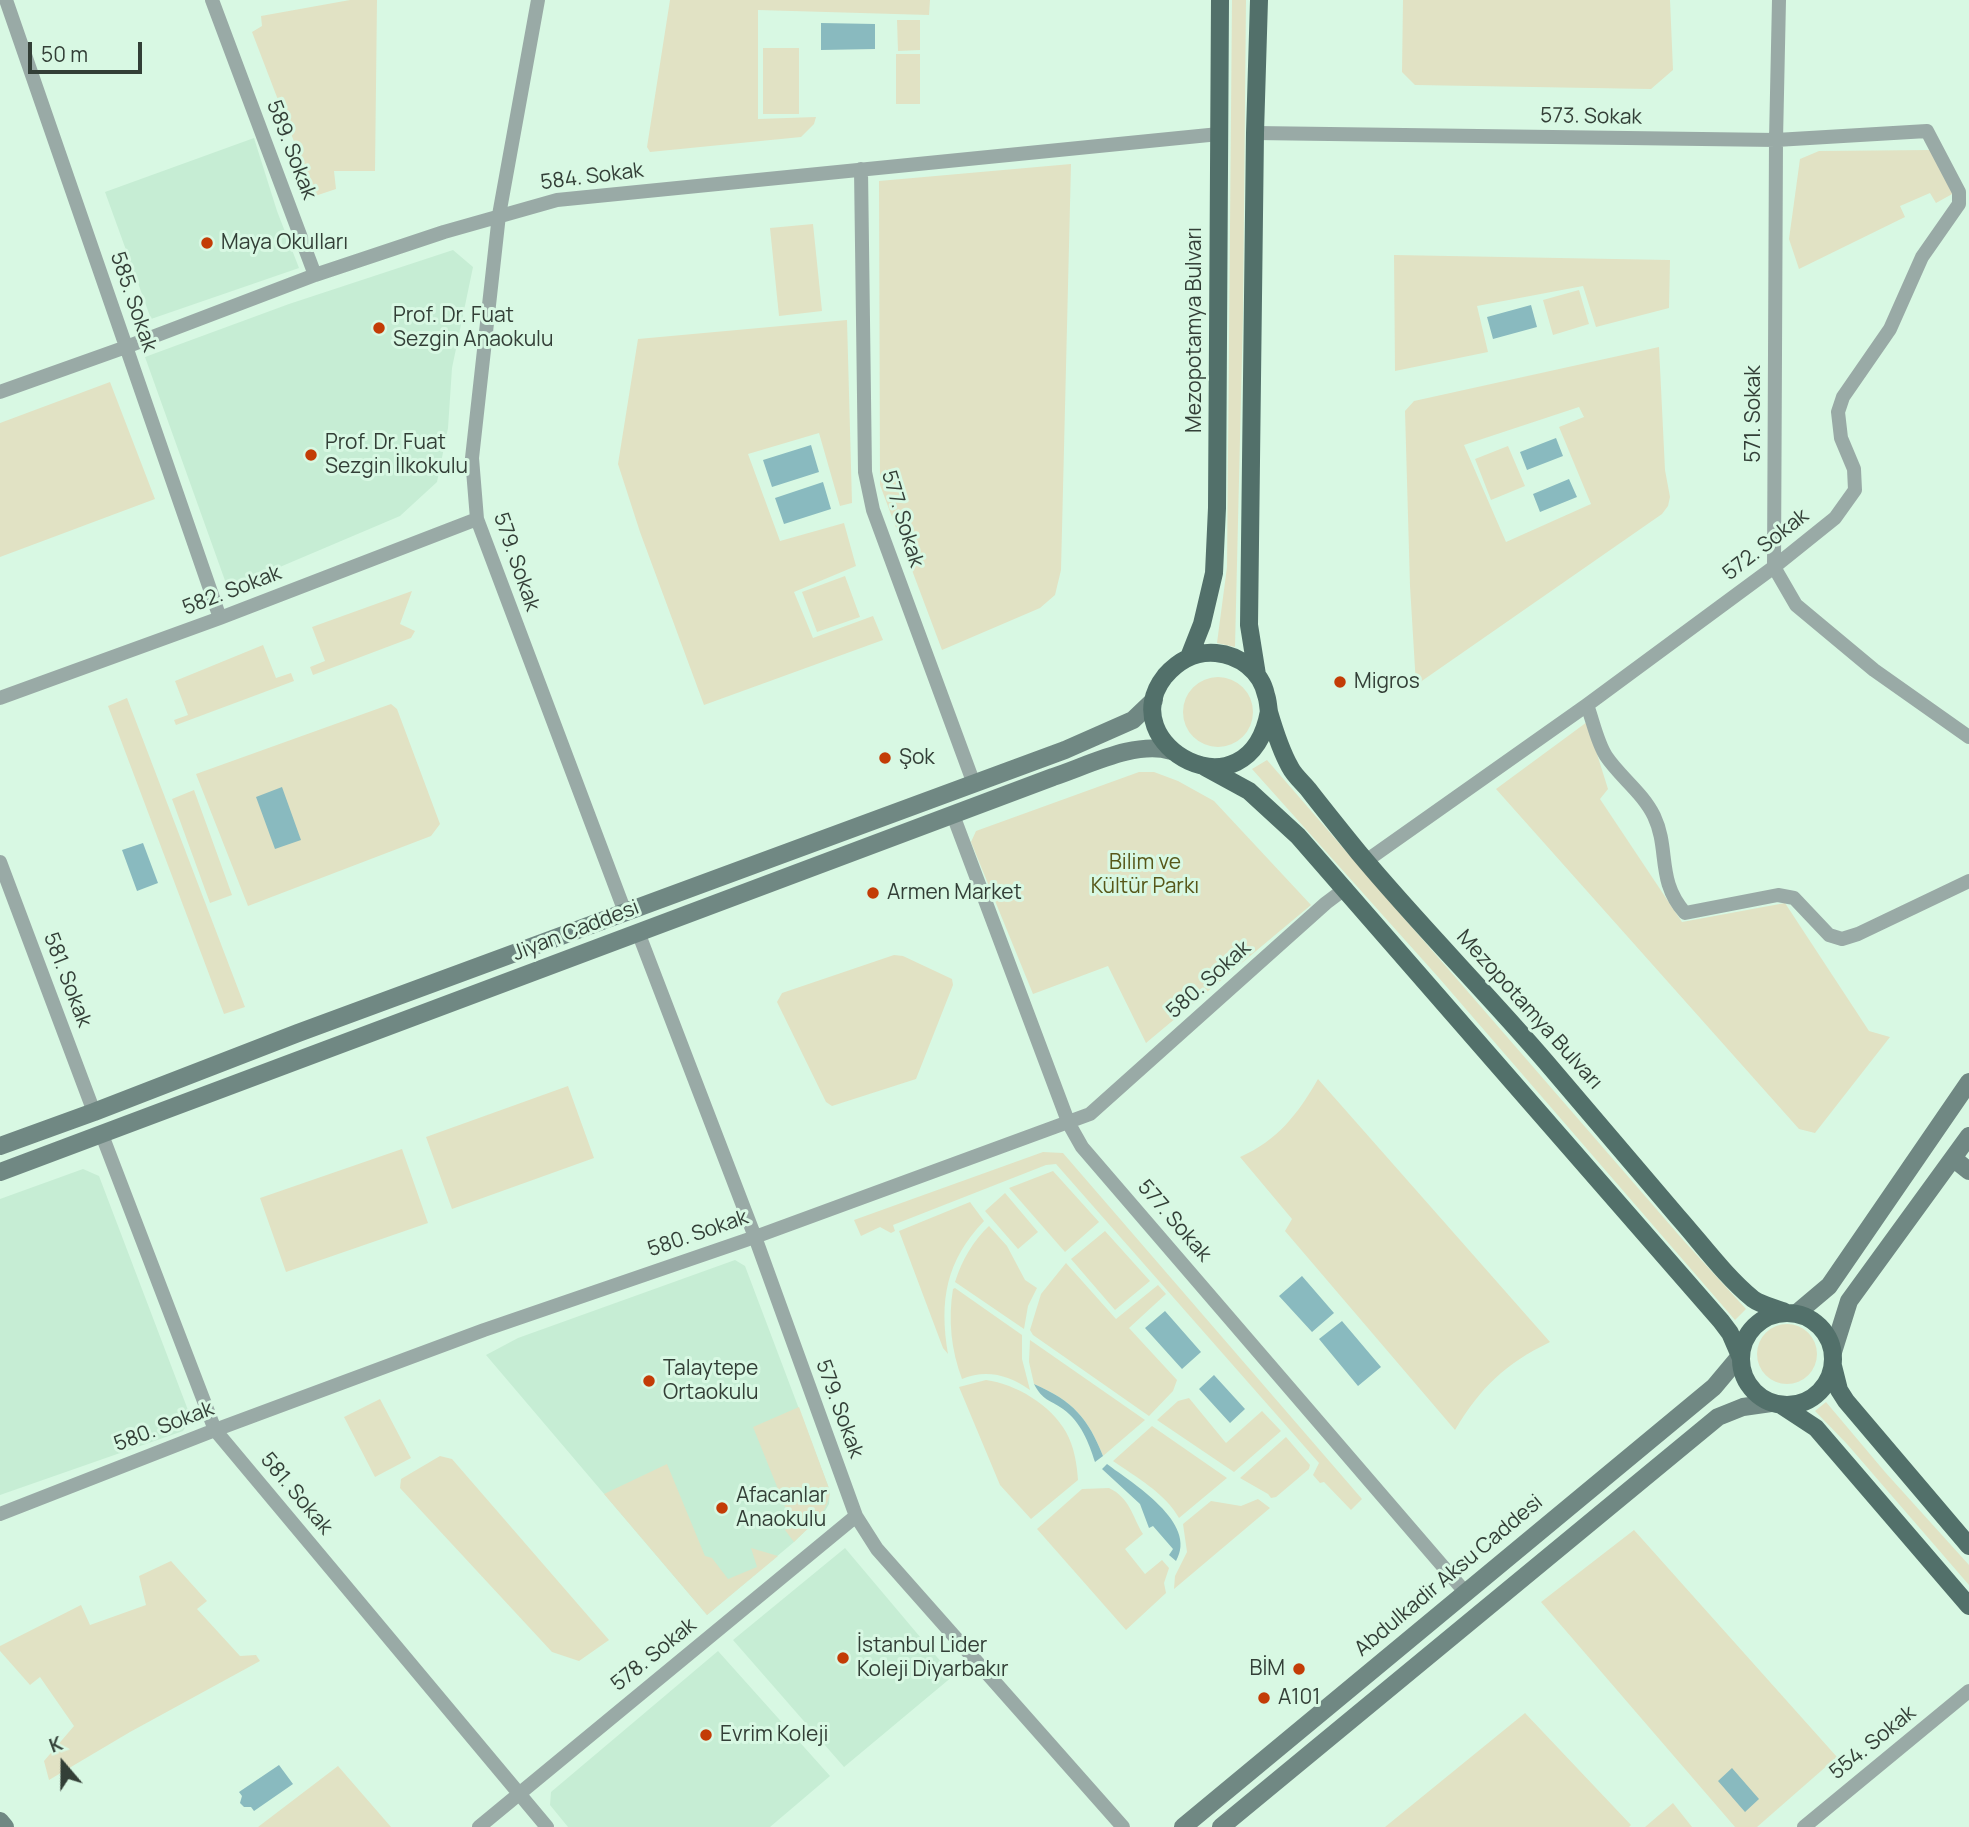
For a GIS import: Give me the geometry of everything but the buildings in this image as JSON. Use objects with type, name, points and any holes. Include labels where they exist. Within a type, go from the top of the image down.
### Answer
[{"type":"main road","name":"Mezopotamya Bulvarı","points":[[1189,657],[1202,624],[1214,573],[1217,508],[1220,0]]},
{"type":"main road","points":[[1205,767],[1224,766],[1241,759],[1256,746],[1265,730],[1269,711],[1266,692],[1257,675],[1249,625],[1259,0]]},
{"type":"main road","points":[[1257,675],[1243,662],[1226,654],[1207,652],[1189,657],[1173,667],[1161,682],[1154,699],[1154,718],[1160,736],[1171,751],[1186,762],[1205,767],[1248,791],[1298,835],[1721,1321],[1730,1333],[1740,1356]]},
{"type":"main road","name":"Jiyan Caddesi","points":[[0,1146],[1065,750],[1133,720],[1154,699]]},
{"type":"main road","name":"Mezopotamya Bulvarı","points":[[1269,711],[1290,766],[1366,861],[1544,1059],[1718,1264],[1755,1300],[1791,1313]]},
{"type":"main road","name":"Jiyan Caddesi","points":[[0,1172],[1052,777],[1137,749],[1158,747],[1171,751]]},
{"type":"main road","points":[[1791,1313],[1829,1286],[1969,1082]]},
{"type":"main road","points":[[1231,1824],[1718,1418],[1743,1407],[1795,1405],[1820,1392],[1829,1380],[1849,1301],[1969,1136]]},
{"type":"main road","points":[[1954,1159],[1969,1171]]},
{"type":"main road","points":[[1969,1546],[1846,1401],[1839,1390],[1825,1332],[1808,1317],[1791,1313],[1772,1315],[1760,1321],[1743,1342],[1740,1356],[1741,1368],[1751,1390],[1816,1428],[1969,1606]]},
{"type":"main road","name":"Abdulkadir Aksu Caddesi","points":[[1183,1827],[1714,1387],[1740,1356]]},
{"type":"main road","points":[[0,1821],[5,1827]]},
{"type":"street","name":"585. Sokak","points":[[6,0],[220,618]]},
{"type":"street","name":"589. Sokak","points":[[212,0],[315,275]]},
{"type":"street","name":"579. Sokak","points":[[538,0],[499,215],[472,458],[477,519],[625,912]]},
{"type":"street","name":"571. Sokak","points":[[1779,0],[1774,567],[1796,606],[1874,670],[1969,737]]},
{"type":"street","name":"573. Sokak","points":[[1255,133],[1776,140],[1927,131]]},
{"type":"street","name":"572. Sokak","points":[[1366,861],[1587,705],[1835,519],[1855,490],[1854,469],[1841,438],[1838,412],[1843,397],[1890,329],[1922,257],[1959,204],[1959,192],[1927,131]]},
{"type":"street","name":"584. Sokak","points":[[0,392],[315,275],[499,215],[557,200],[1219,134]]},
{"type":"street","name":"577. Sokak","points":[[861,169],[865,472],[873,510],[974,784]]},
{"type":"street","name":"582. Sokak","points":[[0,698],[220,618],[477,519]]},
{"type":"street","points":[[1587,705],[1606,756],[1631,783],[1654,816],[1660,835],[1665,877],[1675,902],[1685,913],[1778,895],[1794,898],[1829,935],[1842,939],[1969,881]]},
{"type":"street","name":"577. Sokak","points":[[953,816],[1069,1124],[1082,1147],[1465,1592]]},
{"type":"street","name":"581. Sokak","points":[[0,862],[94,1112]]},
{"type":"street","name":"580. Sokak","points":[[0,1514],[215,1430],[484,1330],[755,1237],[1090,1115],[1346,888]]},
{"type":"street","name":"579. Sokak","points":[[638,932],[755,1237],[856,1516],[877,1549],[1123,1827]]},
{"type":"street","name":"581. Sokak","points":[[102,1135],[215,1430],[547,1827]]},
{"type":"street","name":"578. Sokak","points":[[480,1827],[856,1516]]},
{"type":"street","name":"554. Sokak","points":[[1804,1827],[1969,1691]]},
{"type":"shaded area","name":"Maya Okulları","points":[[254,138],[277,211],[299,268],[151,319],[105,192]]},
{"type":"shaded area","name":"Prof. Dr. Fuat Sezgin İlkokulu","points":[[453,250],[473,267],[452,368],[448,428],[437,482],[400,516],[228,589],[145,357],[289,304]]},
{"type":"shaded area","points":[[83,1169],[99,1176],[191,1418],[183,1431],[0,1495],[0,1199]]},
{"type":"shaded area","name":"Talaytepe Ortaokulu","points":[[735,1260],[745,1266],[830,1491],[829,1504],[794,1542],[707,1615],[486,1355],[518,1338]]},
{"type":"shaded area","name":"İstanbul Lider Koleji Diyarbakır","points":[[845,1548],[953,1676],[844,1767],[733,1640]]},
{"type":"shaded area","name":"Evrim Koleji","points":[[718,1651],[830,1776],[770,1827],[568,1827],[550,1805],[551,1792]]},
{"type":"green space","points":[[350,0],[377,0],[375,171],[334,171],[336,189],[312,197],[298,152],[252,32],[262,26],[261,16]]},
{"type":"green space","points":[[670,0],[930,0],[929,15],[758,10],[758,119],[816,117],[814,124],[801,137],[650,152],[647,147]]},
{"type":"green space","points":[[1232,0],[1246,0],[1243,313],[1235,647],[1217,643],[1227,567]]},
{"type":"green space","points":[[1403,0],[1670,0],[1673,70],[1651,89],[1415,85],[1402,72]]},
{"type":"green space","points":[[897,20],[920,20],[920,50],[898,51]]},
{"type":"green space","points":[[763,48],[799,48],[799,114],[763,114]]},
{"type":"green space","points":[[896,54],[920,54],[920,104],[896,104]]},
{"type":"green space","points":[[1930,150],[1954,193],[1936,203],[1930,193],[1900,206],[1905,217],[1799,269],[1789,239],[1800,159],[1819,151]]},
{"type":"green space","points":[[1071,164],[1061,570],[1055,595],[1040,608],[942,650],[880,485],[879,181]]},
{"type":"green space","points":[[813,224],[822,311],[779,316],[770,228]]},
{"type":"green space","points":[[1394,255],[1670,260],[1669,308],[1596,327],[1583,286],[1477,306],[1488,352],[1395,371]]},
{"type":"green space","points":[[1579,290],[1589,324],[1553,335],[1543,300]]},
{"type":"green space","points":[[847,320],[852,503],[840,506],[819,433],[748,454],[780,541],[844,523],[856,566],[794,592],[813,638],[873,616],[883,640],[704,705],[640,532],[618,464],[638,339]]},
{"type":"green space","points":[[1659,347],[1665,470],[1670,497],[1662,514],[1416,685],[1405,411],[1414,401]],"holes":[[[1579,407],[1584,417],[1559,427],[1591,504],[1506,542],[1464,445]]]},
{"type":"green space","points":[[110,382],[155,499],[0,557],[0,423]]},
{"type":"green space","points":[[1508,446],[1525,486],[1491,500],[1475,459]]},
{"type":"green space","points":[[845,576],[860,617],[817,632],[802,592]]},
{"type":"green space","points":[[412,591],[400,624],[415,631],[411,638],[313,675],[310,667],[325,661],[312,627]]},
{"type":"green space","points":[[263,645],[276,678],[291,673],[294,681],[176,725],[174,720],[188,715],[175,681]]},
{"type":"green space","points":[[1211,677],[1225,677],[1238,683],[1247,692],[1253,712],[1251,725],[1243,737],[1225,747],[1211,747],[1198,741],[1189,732],[1183,719],[1183,705],[1189,692],[1198,683]]},
{"type":"green space","points":[[127,698],[245,1007],[224,1014],[108,706]]},
{"type":"green space","points":[[391,704],[397,709],[440,824],[431,836],[248,906],[196,774]]},
{"type":"green space","points":[[1587,722],[1608,789],[1600,799],[1682,922],[1785,903],[1869,1031],[1890,1037],[1815,1133],[1799,1129],[1496,789]]},
{"type":"green space","points":[[1267,760],[1746,1309],[1735,1320],[1439,978],[1252,769]]},
{"type":"green space","name":"Bilim ve Kültür Parkı","points":[[1139,772],[1154,772],[1178,781],[1214,801],[1311,905],[1146,1043],[1108,966],[1033,994],[971,842],[976,831]]},
{"type":"green space","points":[[194,790],[232,895],[210,903],[172,799]]},
{"type":"green space","points":[[894,955],[903,956],[952,979],[953,985],[916,1079],[832,1106],[826,1102],[777,1002],[782,993]]},
{"type":"green space","points":[[1318,1079],[1550,1342],[1520,1359],[1495,1378],[1474,1401],[1455,1430],[1285,1231],[1292,1219],[1240,1157],[1276,1135],[1303,1104]]},
{"type":"green space","points":[[568,1086],[594,1158],[452,1209],[426,1137]]},
{"type":"green space","points":[[402,1149],[428,1223],[286,1272],[260,1198]]},
{"type":"green space","points":[[1043,1152],[1063,1153],[1362,1499],[1351,1510],[1324,1482],[1320,1483],[1313,1475],[1319,1463],[1056,1164],[1046,1165],[893,1225],[895,1231],[891,1233],[880,1227],[861,1236],[854,1220]]},
{"type":"green space","points":[[1053,1171],[1099,1222],[1065,1252],[1009,1188]]},
{"type":"green space","points":[[1005,1193],[1038,1232],[1018,1249],[985,1211]]},
{"type":"green space","points":[[970,1202],[984,1221],[961,1251],[948,1282],[944,1316],[948,1354],[943,1348],[899,1231]]},
{"type":"green space","points":[[989,1226],[1007,1246],[1025,1280],[1037,1288],[1028,1306],[1024,1329],[955,1282],[969,1251]]},
{"type":"green space","points":[[1105,1231],[1150,1281],[1115,1310],[1071,1259]]},
{"type":"green space","points":[[1066,1263],[1116,1319],[1158,1285],[1166,1294],[1129,1328],[1177,1380],[1173,1391],[1149,1416],[1033,1335],[1030,1330],[1041,1294]]},
{"type":"green space","points":[[955,1288],[1022,1335],[1022,1359],[1030,1390],[997,1375],[980,1374],[962,1379],[951,1334]]},
{"type":"green space","points":[[1781,1324],[1793,1324],[1812,1337],[1817,1354],[1815,1366],[1804,1379],[1793,1384],[1781,1384],[1762,1371],[1757,1360],[1757,1348],[1770,1329]]},
{"type":"green space","points":[[1030,1340],[1145,1420],[1103,1456],[1078,1412],[1048,1390],[1034,1384],[1029,1362]]},
{"type":"green space","points":[[986,1380],[1009,1386],[1032,1397],[1059,1422],[1073,1449],[1078,1480],[1031,1519],[1000,1485],[959,1387]]},
{"type":"green space","points":[[1189,1398],[1226,1443],[1262,1411],[1281,1431],[1234,1472],[1157,1420],[1178,1401]]},
{"type":"green space","points":[[380,1399],[411,1458],[375,1477],[344,1417]]},
{"type":"green space","points":[[1826,1402],[1969,1565],[1969,1585],[1815,1411]]},
{"type":"green space","points":[[799,1407],[830,1491],[822,1513],[794,1542],[785,1530],[790,1525],[790,1519],[753,1427]]},
{"type":"green space","points":[[1152,1426],[1227,1478],[1179,1518],[1158,1493],[1113,1461]]},
{"type":"green space","points":[[1286,1437],[1310,1465],[1309,1469],[1276,1497],[1271,1498],[1240,1478]]},
{"type":"green space","points":[[440,1456],[452,1459],[609,1640],[579,1661],[552,1652],[400,1488],[401,1479]]},
{"type":"green space","points":[[667,1464],[705,1556],[712,1558],[728,1579],[757,1567],[751,1548],[778,1556],[707,1615],[604,1494]]},
{"type":"green space","points":[[1109,1488],[1126,1502],[1143,1534],[1125,1549],[1145,1574],[1162,1560],[1169,1568],[1164,1583],[1166,1593],[1126,1630],[1037,1529],[1082,1489]]},
{"type":"green space","points":[[1258,1499],[1270,1508],[1174,1589],[1175,1576],[1187,1552],[1183,1524],[1211,1501],[1241,1506]]},
{"type":"green space","points":[[1634,1530],[1837,1757],[1757,1827],[1735,1827],[1541,1602]]},
{"type":"green space","points":[[171,1561],[207,1601],[197,1609],[240,1656],[256,1655],[260,1661],[49,1780],[44,1761],[74,1726],[40,1677],[30,1685],[0,1651],[0,1646],[81,1605],[90,1625],[146,1605],[139,1576]]},
{"type":"green space","points":[[1525,1713],[1631,1825],[1629,1827],[1385,1827]]},
{"type":"green space","points":[[338,1766],[391,1827],[258,1827]]},
{"type":"green space","points":[[1673,1803],[1692,1827],[1645,1827]]},
{"type":"water","points":[[821,23],[875,24],[875,49],[821,50]]},
{"type":"water","points":[[1531,305],[1537,327],[1493,339],[1487,317]]},
{"type":"water","points":[[1556,438],[1563,456],[1527,470],[1520,452]]},
{"type":"water","points":[[811,445],[819,472],[772,487],[763,460]]},
{"type":"water","points":[[1569,479],[1577,497],[1540,512],[1533,494]]},
{"type":"water","points":[[823,482],[831,509],[784,524],[775,498]]},
{"type":"water","points":[[282,787],[301,840],[275,849],[256,797]]},
{"type":"water","points":[[143,843],[158,883],[137,891],[122,850]]},
{"type":"water","points":[[1302,1276],[1334,1313],[1312,1332],[1279,1296]]},
{"type":"water","points":[[1165,1311],[1201,1352],[1182,1369],[1145,1328]]},
{"type":"water","points":[[1342,1321],[1381,1367],[1358,1386],[1319,1339]]},
{"type":"water","points":[[1214,1375],[1245,1409],[1230,1423],[1199,1389]]},
{"type":"water","points":[[1034,1384],[1059,1397],[1078,1412],[1103,1456],[1095,1462],[1087,1440],[1075,1420],[1043,1397]]},
{"type":"water","points":[[1107,1464],[1160,1505],[1171,1519],[1178,1532],[1181,1547],[1176,1561],[1169,1555],[1173,1549],[1153,1526],[1149,1528],[1140,1504],[1102,1469]]},
{"type":"water","points":[[279,1765],[293,1784],[254,1811],[251,1807],[244,1807],[240,1803],[242,1796],[239,1792]]},
{"type":"water","points":[[1732,1768],[1759,1799],[1745,1812],[1718,1781]]},
{"type":"place","name":"Maya Okulları","points":[[207,243]]},
{"type":"place","name":"Prof. Dr. Fuat Sezgin Anaokulu","points":[[379,328]]},
{"type":"place","name":"Prof. Dr. Fuat Sezgin İlkokulu","points":[[311,455]]},
{"type":"place","name":"Migros","points":[[1340,682]]},
{"type":"place","name":"Şok","points":[[885,758]]},
{"type":"place","name":"Armen Market","points":[[873,893]]},
{"type":"place","name":"Talaytepe Ortaokulu","points":[[649,1381]]},
{"type":"place","name":"Afacanlar Anaokulu","points":[[722,1508]]},
{"type":"place","name":"İstanbul Lider Koleji Diyarbakır","points":[[843,1658]]},
{"type":"place","name":"BİM","points":[[1299,1669]]},
{"type":"place","name":"A101","points":[[1264,1698]]},
{"type":"place","name":"Evrim Koleji","points":[[706,1735]]}]
